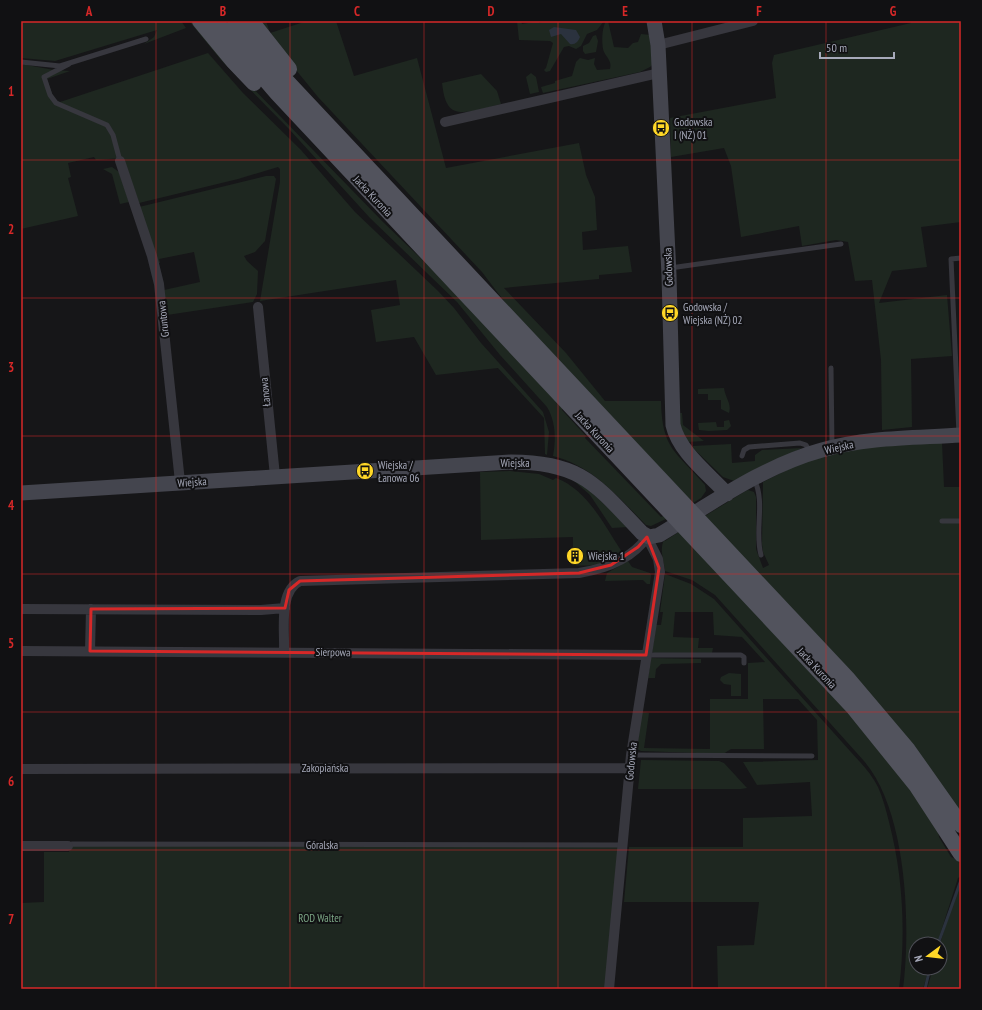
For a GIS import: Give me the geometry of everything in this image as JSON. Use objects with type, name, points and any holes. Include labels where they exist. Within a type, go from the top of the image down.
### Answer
[{"type":"main road","points":[[200,21],[249,79],[272,99],[313,121]]},
{"type":"main road","name":"Jacka Kuronia","points":[[216,21],[252,65],[313,121],[847,678],[900,740],[929,778],[961,825]]},
{"type":"main road","name":"Jacka Kuronia","points":[[235,21],[277,71],[313,121],[849,703],[916,785],[961,854]]},
{"type":"main road","points":[[251,21],[299,81],[313,121]]},
{"type":"street","name":"Godowska","points":[[654,21],[658,45],[658,73],[669,268],[672,416],[674,430],[684,449],[728,494]]},
{"type":"street","points":[[658,45],[753,21]]},
{"type":"street","points":[[445,122],[658,73]]},
{"type":"street","name":"Gruntowa","points":[[120,161],[152,256],[159,284],[180,482]]},
{"type":"street","name":"Łanowa","points":[[258,307],[275,476]]},
{"type":"street","name":"Wiejska","points":[[21,492],[511,462],[548,464],[573,472],[596,486],[647,537],[656,536],[782,464],[811,454],[832,448],[867,442],[960,435]]},
{"type":"street","name":"Godowska","points":[[609,989],[624,845],[631,756],[660,572],[658,559],[647,537]]},
{"type":"street","points":[[284,652],[285,608],[288,590],[293,584],[300,581],[579,573],[611,565],[640,545],[647,537]]},
{"type":"street","points":[[21,609],[261,610],[285,608]]},
{"type":"street","points":[[90,651],[91,609]]},
{"type":"street","name":"Sierpowa","points":[[21,651],[646,655]]},
{"type":"street","name":"Zakopiańska","points":[[21,769],[630,768]]},
{"type":"street","name":"Góralska","points":[[21,846],[68,846]]},
{"type":"lane","points":[[21,62],[53,67],[69,64],[146,39]]},
{"type":"lane","points":[[69,64],[44,77],[50,95],[56,102],[107,125],[113,135],[120,161]]},
{"type":"lane","points":[[669,268],[841,244]]},
{"type":"lane","points":[[960,435],[951,259],[961,258]]},
{"type":"lane","points":[[831,368],[832,448]]},
{"type":"lane","points":[[742,456],[744,450],[749,447],[800,443],[806,445],[811,454]]},
{"type":"lane","points":[[754,479],[759,493],[759,542],[761,555]]},
{"type":"lane","points":[[942,521],[961,521]]},
{"type":"lane","points":[[646,655],[741,655],[744,657],[744,663]]},
{"type":"lane","points":[[631,756],[812,756]]},
{"type":"lane","name":"Góralska","points":[[68,846],[72,844],[624,845]]},
{"type":"highlighted area","points":[[647,537],[659,568],[646,655],[90,651],[91,609],[285,608],[289,590],[300,581],[579,573],[611,565],[638,547]]},
{"type":"green space","points":[[21,21],[181,21],[186,28],[144,44],[154,37],[157,30],[55,61],[21,58]]},
{"type":"green space","points":[[189,21],[195,21],[244,79],[383,222],[462,298],[563,408],[562,410],[586,436],[585,438],[661,517],[665,515],[668,518],[651,526],[646,525],[615,494],[593,475],[580,467],[553,456],[555,444],[554,425],[547,407],[500,355],[457,302],[370,218],[289,129],[221,60]]},
{"type":"green space","points":[[256,21],[266,21],[270,33],[307,21],[336,21],[354,76],[417,58],[446,168],[579,143],[586,175],[595,197],[597,230],[582,232],[583,250],[628,246],[632,272],[599,275],[599,279],[504,288],[566,353],[605,401],[661,401],[664,430],[672,449],[705,485],[706,491],[701,498],[693,503],[510,309],[482,272],[318,97]]},
{"type":"green space","points":[[517,21],[521,21],[522,24],[539,21],[539,23],[546,21],[604,21],[597,30],[587,34],[581,46],[576,49],[569,46],[564,47],[550,71],[546,72],[544,70],[546,68],[553,43],[550,41],[519,40]]},
{"type":"green space","points":[[606,21],[608,21],[614,47],[628,48],[633,43],[638,42],[641,34],[651,35],[653,64],[640,72],[543,93],[541,87],[572,76],[576,62],[580,58],[588,60],[595,58],[594,64],[597,70],[610,69],[610,62],[602,45]]},
{"type":"green space","points":[[911,21],[961,21],[961,222],[921,227],[927,267],[892,271],[879,303],[947,295],[952,356],[911,359],[912,427],[882,430],[881,360],[872,280],[855,281],[848,242],[836,240],[802,246],[799,226],[741,237],[731,166],[724,148],[671,157],[670,118],[776,98],[772,63],[774,55],[911,23]]},
{"type":"green space","points":[[596,35],[598,41],[596,52],[585,54],[583,51],[583,46],[589,43],[593,36]]},
{"type":"green space","points":[[208,53],[243,93],[301,150],[355,212],[454,308],[481,343],[543,412],[549,432],[547,455],[545,454],[544,418],[498,368],[436,375],[414,337],[376,342],[371,310],[400,305],[396,280],[260,301],[280,182],[280,169],[278,167],[238,179],[139,203],[123,158],[96,160],[94,157],[68,163],[71,177],[68,178],[78,216],[21,229],[21,64],[54,70],[70,71],[47,79],[54,99],[60,102]]},
{"type":"green space","points":[[531,73],[536,77],[539,92],[530,94],[526,77]]},
{"type":"green space","points":[[481,74],[497,91],[501,104],[480,110],[465,112],[458,112],[452,109],[446,100],[442,83]]},
{"type":"green space","points":[[112,167],[119,172],[129,202],[120,204],[112,174],[103,169]]},
{"type":"green space","points":[[266,176],[274,176],[276,179],[265,241],[255,252],[244,256],[247,261],[258,271],[257,294],[253,302],[167,315],[164,290],[200,282],[194,252],[159,259],[160,263],[157,264],[139,207]]},
{"type":"green space","points":[[724,388],[730,407],[729,413],[721,409],[721,400],[708,400],[708,394],[698,394],[698,389]]},
{"type":"green space","points":[[679,413],[682,413],[683,425],[704,441],[687,442],[680,425]]},
{"type":"green space","points":[[729,420],[731,426],[727,430],[699,430],[698,423],[716,422],[717,427],[724,427],[724,421]]},
{"type":"green space","points":[[942,442],[944,487],[961,487],[961,816],[705,516],[748,490],[754,492],[756,497],[756,549],[763,568],[769,565],[763,552],[762,544],[763,482],[800,464],[821,456],[838,452],[890,445]]},
{"type":"green space","points":[[731,444],[732,463],[755,461],[755,455],[762,450],[802,448],[734,481],[723,477],[693,448],[693,446]]},
{"type":"green space","points":[[510,471],[539,474],[553,480],[556,478],[577,491],[594,509],[622,552],[599,564],[587,566],[573,565],[573,537],[481,540],[480,472]]},
{"type":"green space","points":[[573,480],[585,486],[628,527],[612,528],[590,495]]},
{"type":"green space","points":[[680,531],[882,750],[937,826],[939,837],[951,857],[959,861],[961,865],[961,876],[958,878],[940,936],[908,936],[908,976],[927,976],[923,989],[903,989],[906,902],[903,870],[897,838],[889,809],[878,783],[864,761],[715,595],[692,580],[665,571],[662,548],[664,540],[665,541]]},
{"type":"green space","points":[[628,561],[632,567],[650,573],[650,584],[647,584],[643,580],[605,581],[607,573]]},
{"type":"green space","points":[[665,574],[691,584],[714,599],[869,772],[878,787],[886,809],[894,842],[900,884],[903,926],[899,989],[718,989],[717,946],[754,945],[759,902],[624,902],[629,847],[743,847],[743,818],[812,816],[810,782],[757,785],[743,762],[818,760],[817,720],[798,699],[763,699],[764,749],[731,749],[723,754],[641,751],[637,749],[641,712],[649,713],[644,748],[710,749],[710,699],[748,699],[748,663],[765,662],[742,637],[714,635],[713,612],[675,612],[673,637],[699,638],[698,648],[713,648],[712,653],[657,654],[652,652],[656,625],[661,625],[663,612],[660,612]]},
{"type":"green space","points":[[651,658],[701,659],[701,663],[661,664],[656,669],[655,678],[648,678]]},
{"type":"green space","points":[[729,673],[741,674],[741,696],[731,696],[731,685],[724,684],[720,680],[721,677]]},
{"type":"green space","points":[[641,760],[719,761],[724,763],[747,788],[638,789]]},
{"type":"green space","name":"ROD Walter","points":[[70,847],[619,847],[605,989],[21,989],[21,903],[44,902],[44,852],[69,852]]},
{"type":"green space","points":[[961,884],[961,989],[927,989],[931,976],[948,976],[948,936],[942,936],[953,901]]},
{"type":"water","points":[[554,27],[576,30],[580,37],[576,43],[570,44],[561,34],[551,37],[549,30]]},
{"type":"waterway","points":[[941,936],[961,880]]},
{"type":"waterway","points":[[925,989],[928,976]]},
{"type":"place","name":"Godowska I (NŻ) 01","points":[[661,128]]},
{"type":"place","name":"Godowska / Wiejska (NŻ) 02","points":[[670,313]]},
{"type":"place","name":"Wiejska / Łanowa 06","points":[[365,471]]},
{"type":"place","name":"Wiejska 1","points":[[575,556]]}]
